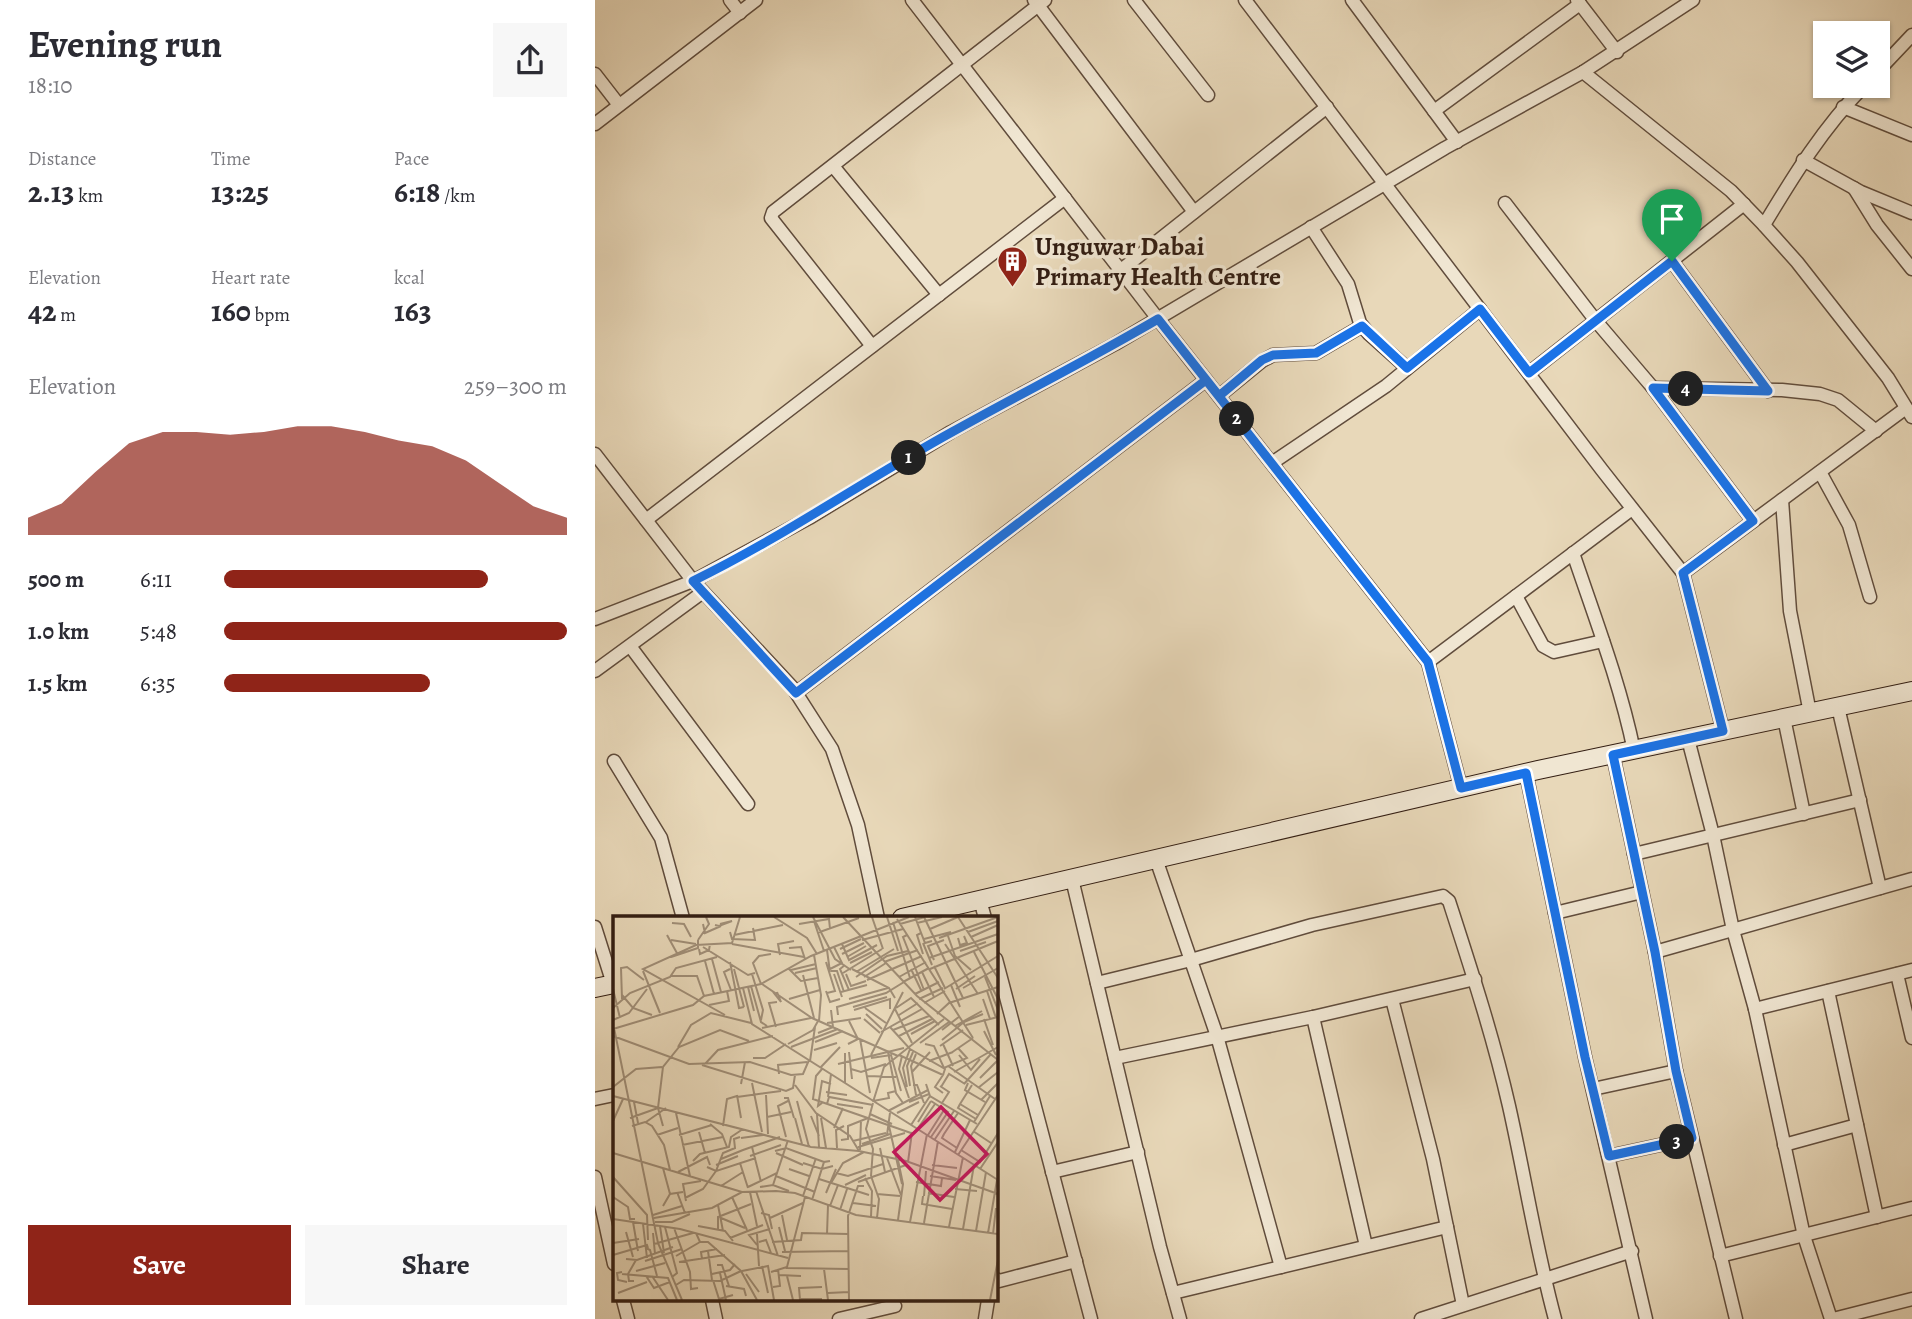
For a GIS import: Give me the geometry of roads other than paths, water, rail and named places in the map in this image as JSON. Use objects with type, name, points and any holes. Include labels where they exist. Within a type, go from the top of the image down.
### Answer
[{"type":"street","points":[[730,0],[740,13]]},
{"type":"street","points":[[595,124],[756,0]]},
{"type":"street","points":[[912,0],[1428,662],[1461,788]]},
{"type":"street","points":[[1134,0],[1208,95]]},
{"type":"street","points":[[1245,0],[1683,573],[1723,731]]},
{"type":"street","points":[[1352,0],[1457,142]]},
{"type":"street","points":[[595,619],[693,581],[809,518],[951,432],[1076,366],[1386,183],[1583,72],[1693,0]]},
{"type":"street","points":[[872,346],[771,218],[773,212],[1039,2],[1194,212]]},
{"type":"street","points":[[1434,111],[1579,2],[1617,52]]},
{"type":"street","points":[[1890,58],[1912,35]]},
{"type":"street","points":[[1583,72],[1744,204],[1797,262],[1879,368],[1909,412],[1876,431],[1683,573]]},
{"type":"street","points":[[595,74],[619,105]]},
{"type":"street","points":[[1764,225],[1803,160],[1852,98]]},
{"type":"street","points":[[1121,270],[1327,107]]},
{"type":"street","points":[[1843,107],[1912,135]]},
{"type":"street","points":[[1803,160],[1854,188],[1912,213]]},
{"type":"street","points":[[833,166],[939,295]]},
{"type":"street","points":[[1854,188],[1877,225],[1912,269]]},
{"type":"street","points":[[646,520],[1065,198]]},
{"type":"street","points":[[1505,203],[1596,321],[1653,388],[1753,521]]},
{"type":"street","points":[[1529,373],[1744,204]]},
{"type":"street","points":[[1311,227],[1348,284],[1362,326],[1407,368]]},
{"type":"street","points":[[1672,261],[1768,391]]},
{"type":"street","points":[[1272,463],[1338,420],[1480,309]]},
{"type":"street","points":[[1219,396],[1262,360],[1273,355],[1316,353],[1362,326]]},
{"type":"street","points":[[796,693],[1206,380]]},
{"type":"street","points":[[1653,388],[1820,394],[1838,400],[1876,431]]},
{"type":"street","points":[[595,454],[693,581],[796,693],[832,748],[858,825],[878,916]]},
{"type":"street","points":[[1821,472],[1849,525],[1870,597]]},
{"type":"street","points":[[1782,500],[1790,611],[1810,713]]},
{"type":"street","points":[[1428,662],[1632,509]]},
{"type":"street","points":[[1573,553],[1603,641],[1634,751]]},
{"type":"street","points":[[595,671],[703,592]]},
{"type":"street","points":[[1516,596],[1548,651],[1603,641]]},
{"type":"street","points":[[629,646],[748,804]]},
{"type":"street","points":[[911,916],[1526,773],[1912,691]]},
{"type":"street","points":[[1838,707],[1880,888]]},
{"type":"street","points":[[1784,718],[1804,814]]},
{"type":"street","points":[[1688,739],[1713,835],[1733,930],[1755,1009],[1804,1236],[1832,1319],[1883,1313],[1912,1299]]},
{"type":"street","points":[[1613,755],[1655,952],[1676,1071],[1736,1319]]},
{"type":"street","points":[[614,761],[661,838],[682,916]]},
{"type":"street","points":[[1526,773],[1593,1089],[1646,1319]]},
{"type":"street","points":[[1634,854],[1860,800]]},
{"type":"street","points":[[1156,859],[1217,1036],[1280,1267]]},
{"type":"street","points":[[1072,879],[1180,1319]]},
{"type":"street","points":[[1655,952],[1912,879]]},
{"type":"street","points":[[1555,913],[1642,892]]},
{"type":"street","points":[[1097,984],[1312,925],[1443,896],[1449,901],[1491,1033],[1555,1319]]},
{"type":"street","points":[[980,900],[984,916]]},
{"type":"street","points":[[595,927],[613,981]]},
{"type":"street","points":[[997,968],[1001,1003],[1052,1172],[1091,1319]]},
{"type":"street","points":[[1755,1009],[1912,970]]},
{"type":"street","points":[[1896,974],[1912,1038]]},
{"type":"street","points":[[1115,1058],[1313,1017],[1475,979]]},
{"type":"street","points":[[595,988],[613,984]]},
{"type":"street","points":[[1828,990],[1877,1217]]},
{"type":"street","points":[[1392,999],[1433,1159],[1463,1305]]},
{"type":"street","points":[[1313,1017],[1366,1246]]},
{"type":"street","points":[[1593,1089],[1676,1071]]},
{"type":"street","points":[[595,1099],[613,1095]]},
{"type":"street","points":[[1784,1145],[1857,1125]]},
{"type":"street","points":[[1609,1156],[1692,1138]]},
{"type":"street","points":[[1052,1172],[1138,1152]]},
{"type":"street","points":[[595,1177],[613,1259]]},
{"type":"street","points":[[1720,1256],[1912,1208]]},
{"type":"street","points":[[1173,1293],[1447,1227]]},
{"type":"street","points":[[1421,1319],[1632,1251]]},
{"type":"street","points":[[997,1280],[1076,1261]]},
{"type":"street","points":[[624,1302],[628,1319]]},
{"type":"street","points":[[839,1319],[895,1308]]},
{"type":"place","name":"Unguwar Dabai Primary Health Centre","points":[[1012,288]]}]
